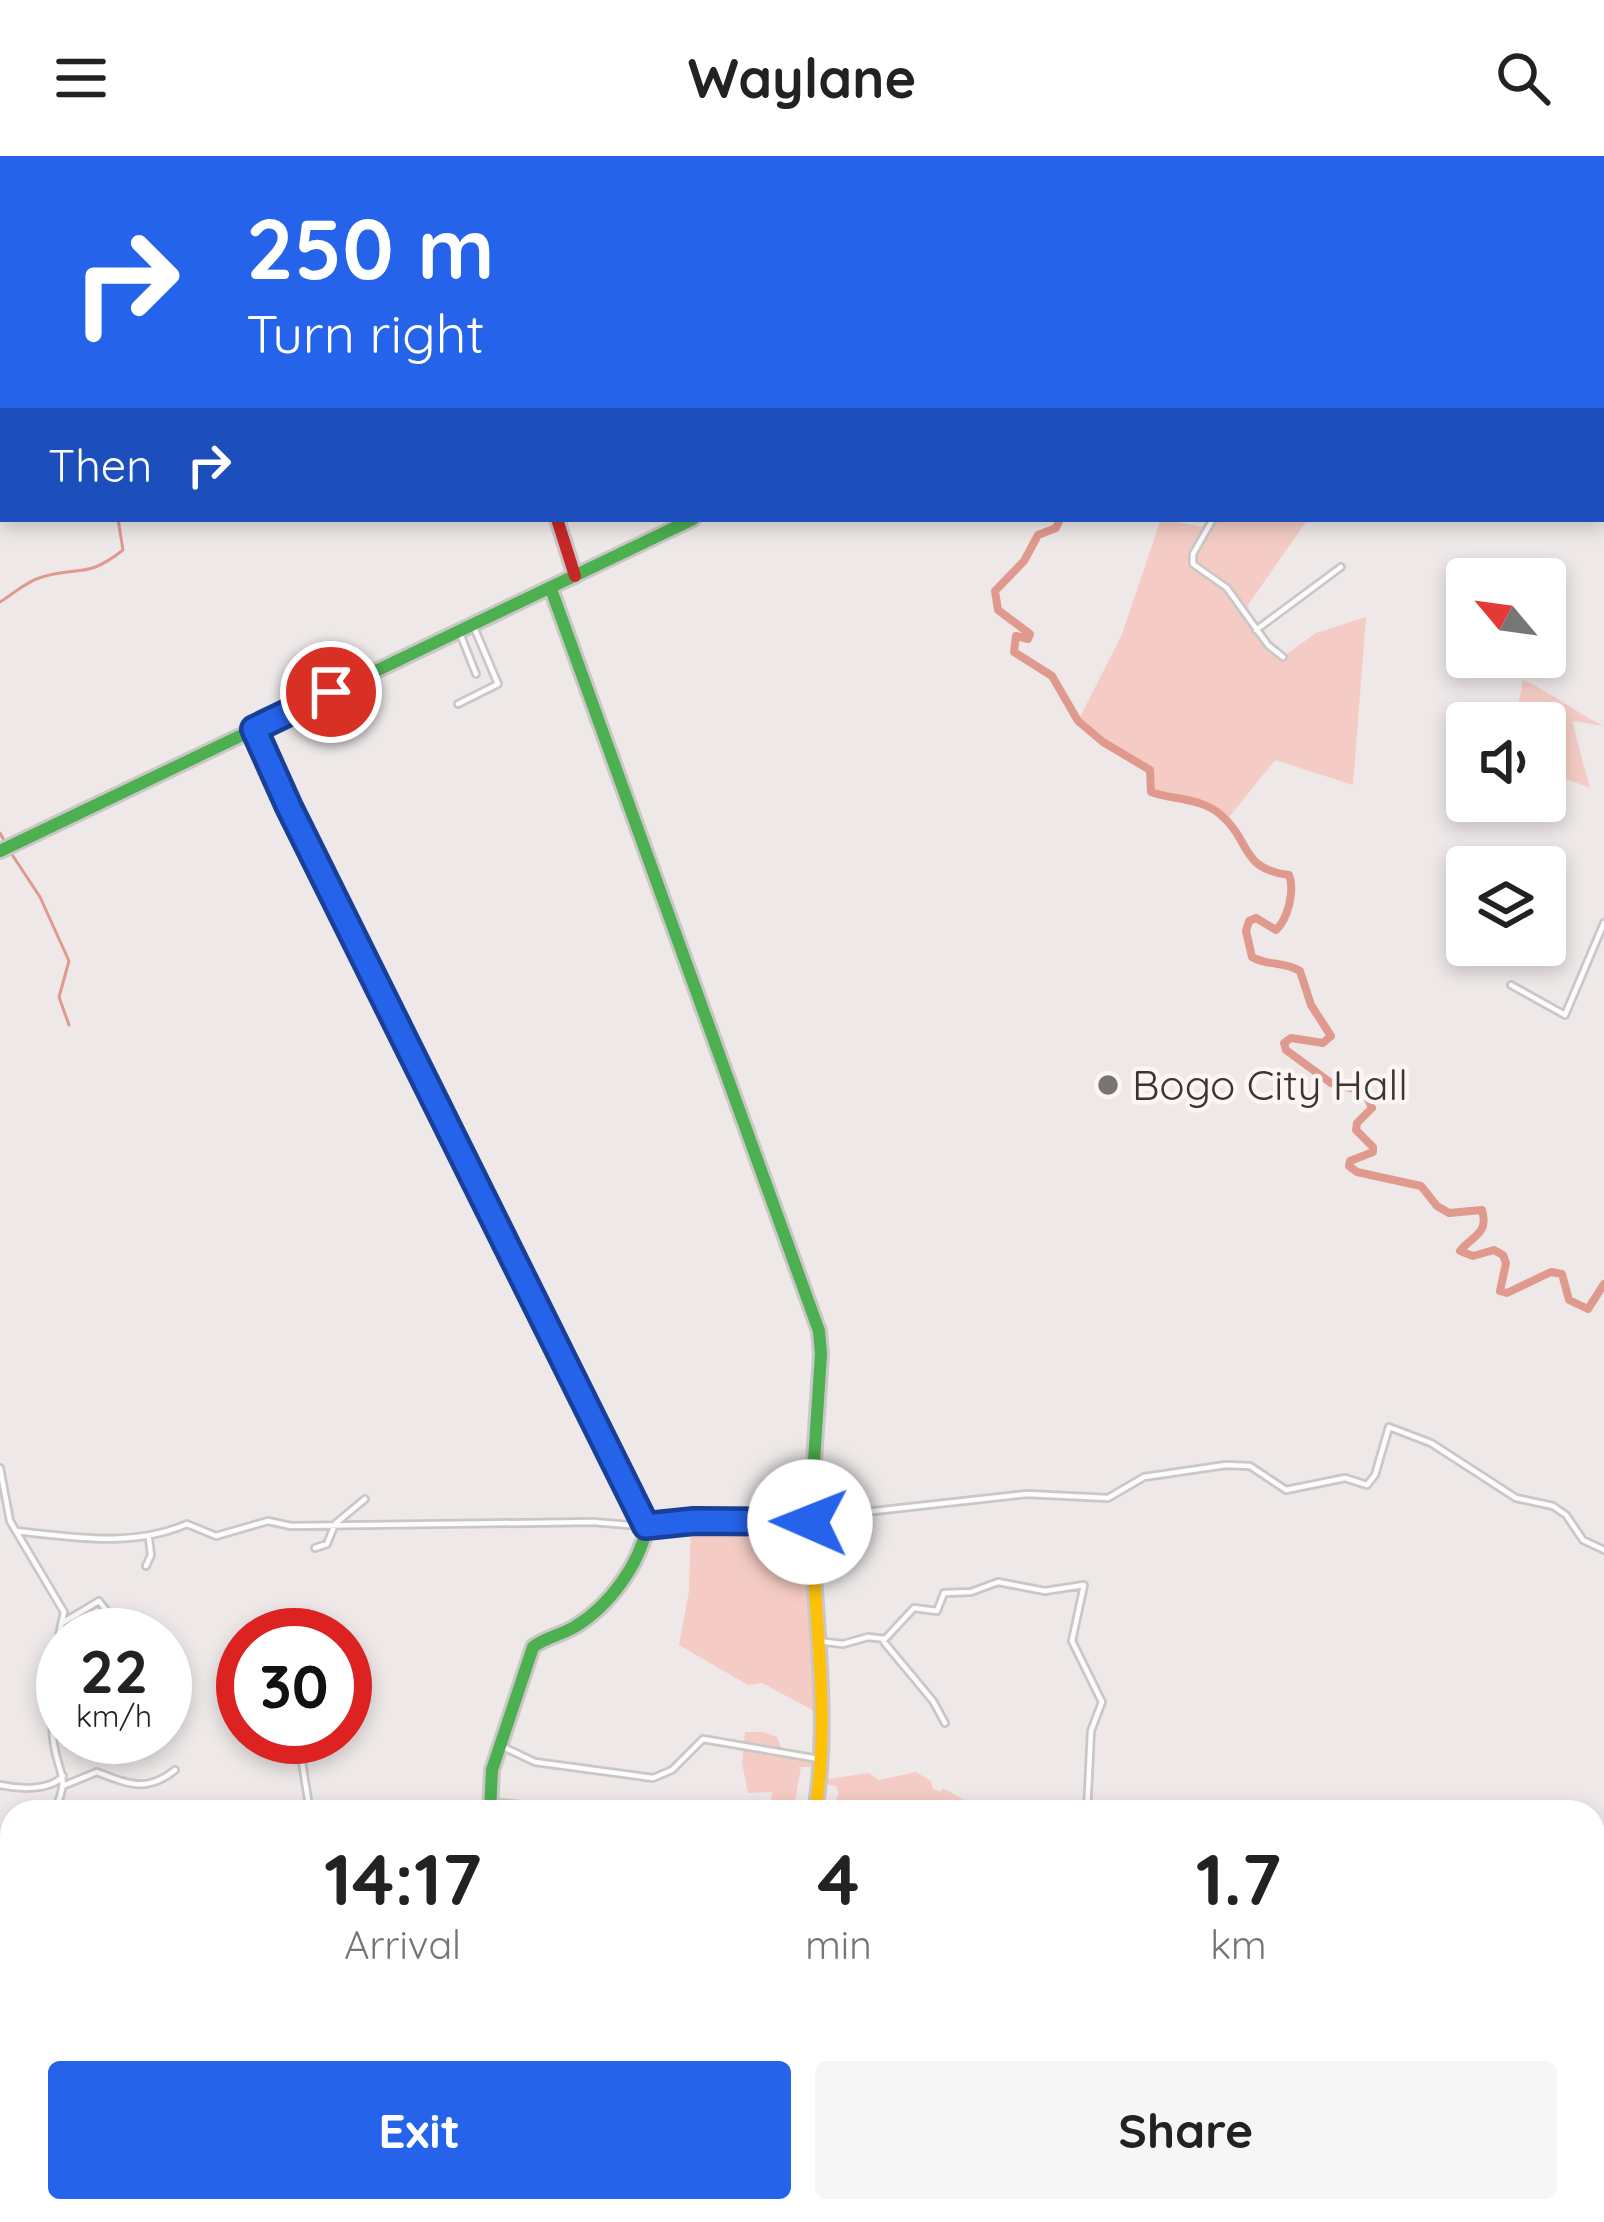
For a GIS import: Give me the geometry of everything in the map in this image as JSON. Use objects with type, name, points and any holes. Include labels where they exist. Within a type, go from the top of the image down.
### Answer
[{"type":"main road","points":[[558,522],[575,576]]},
{"type":"main road","points":[[0,851],[687,522]]},
{"type":"main road","points":[[550,587],[819,1331],[810,1520],[816,1568],[821,1776],[817,1800]]},
{"type":"main road","points":[[254,729],[646,1526],[632,1568],[604,1598],[575,1627],[545,1636],[532,1647],[500,1750],[491,1800]]},
{"type":"street","points":[[1211,522],[1193,554],[1193,564],[1228,589],[1256,630],[1283,658]]},
{"type":"street","points":[[1256,630],[1341,567]]},
{"type":"street","points":[[458,704],[498,684],[473,625]]},
{"type":"street","points":[[459,631],[476,674]]},
{"type":"street","points":[[1511,985],[1565,1015],[1604,922]]},
{"type":"street","points":[[16,1531],[88,1539],[149,1539],[187,1524],[216,1536],[268,1521],[291,1526],[593,1522],[646,1526],[810,1520],[1027,1494],[1108,1498],[1144,1478],[1226,1465],[1250,1466],[1286,1490],[1346,1478],[1367,1485],[1375,1475],[1389,1427],[1431,1443],[1516,1498],[1553,1506],[1566,1515],[1583,1540],[1604,1550]]},
{"type":"street","points":[[0,1468],[10,1521],[62,1608]]},
{"type":"street","points":[[315,1549],[327,1544],[335,1524],[365,1498]]},
{"type":"street","points":[[146,1566],[151,1555],[149,1539]]},
{"type":"street","points":[[817,1641],[843,1644],[880,1636],[886,1639],[914,1608],[937,1611],[944,1593],[950,1591],[971,1592],[998,1582],[1046,1591],[1084,1585],[1072,1641],[1102,1702],[1090,1732],[1087,1800]]},
{"type":"street","points":[[880,1636],[933,1701],[945,1724]]},
{"type":"street","points":[[500,1750],[535,1762],[653,1778],[672,1770],[704,1739],[819,1759]]},
{"type":"street","points":[[58,1800],[65,1785],[60,1764]]},
{"type":"street","points":[[302,1764],[308,1800]]},
{"type":"street","points":[[65,1785],[98,1772],[136,1786],[156,1783],[175,1770]]},
{"type":"street","points":[[0,1785],[44,1786],[56,1784],[63,1776]]},
{"type":"shaded area","points":[[1160,522],[1209,528],[1212,522],[1306,522],[1248,605],[1255,636],[1284,656],[1316,633],[1366,617],[1353,785],[1275,760],[1226,821],[1200,804],[1151,792],[1150,770],[1078,721],[1122,634]]},
{"type":"shaded area","points":[[1523,680],[1563,702],[1519,702]]},
{"type":"shaded area","points":[[1566,704],[1604,726],[1572,721],[1590,788],[1566,779]]},
{"type":"shaded area","points":[[691,1524],[806,1526],[816,1712],[762,1683],[748,1685],[679,1645],[689,1591]]},
{"type":"shaded area","points":[[745,1732],[763,1732],[777,1737],[784,1755],[813,1760],[814,1767],[801,1767],[795,1800],[771,1800],[772,1792],[748,1793],[742,1763]]},
{"type":"shaded area","points":[[916,1772],[931,1781],[933,1789],[941,1792],[943,1788],[964,1800],[836,1800],[836,1786],[825,1784],[828,1779],[869,1773],[879,1780]]},
{"type":"waterway","points":[[0,602],[36,579],[91,569],[110,559],[123,550],[118,522]]},
{"type":"waterway","points":[[1059,522],[1056,528],[1038,535],[1024,561],[995,591],[998,610],[1030,634],[1028,639],[1016,636],[1014,652],[1052,676],[1078,721],[1150,770],[1151,792],[1213,809],[1231,825],[1254,860],[1289,875],[1291,896],[1280,925],[1276,930],[1256,918],[1249,921],[1246,931],[1252,957],[1300,971],[1311,1005],[1331,1036],[1323,1043],[1291,1038],[1284,1043],[1286,1050],[1331,1083],[1365,1092],[1372,1108],[1356,1130],[1373,1152],[1350,1161],[1349,1166],[1357,1172],[1421,1186],[1449,1213],[1482,1210],[1482,1229],[1460,1251],[1473,1256],[1494,1250],[1503,1255],[1506,1263],[1500,1291],[1507,1293],[1551,1272],[1562,1274],[1569,1300],[1588,1309],[1604,1284]]},
{"type":"waterway","points":[[0,833],[6,844]]},
{"type":"waterway","points":[[11,853],[40,897],[69,961],[59,997],[69,1025]]},
{"type":"traffic: fast","points":[[0,851],[687,522]]},
{"type":"traffic: fast","points":[[551,589],[819,1331],[810,1522],[814,1575]]},
{"type":"traffic: fast","points":[[491,1800],[492,1770],[533,1647],[576,1626],[611,1596],[638,1555],[647,1526],[578,1387]]},
{"type":"traffic: slow","points":[[814,1575],[822,1724],[817,1800]]},
{"type":"traffic: jam","points":[[558,522],[575,576]]},
{"type":"traffic: jam","points":[[255,730],[578,1387]]},
{"type":"place","name":"Bogo City Hall","points":[[1108,1085]]},
{"type":"route","points":[[331,692],[254,729],[646,1526],[694,1521],[810,1522]]}]
